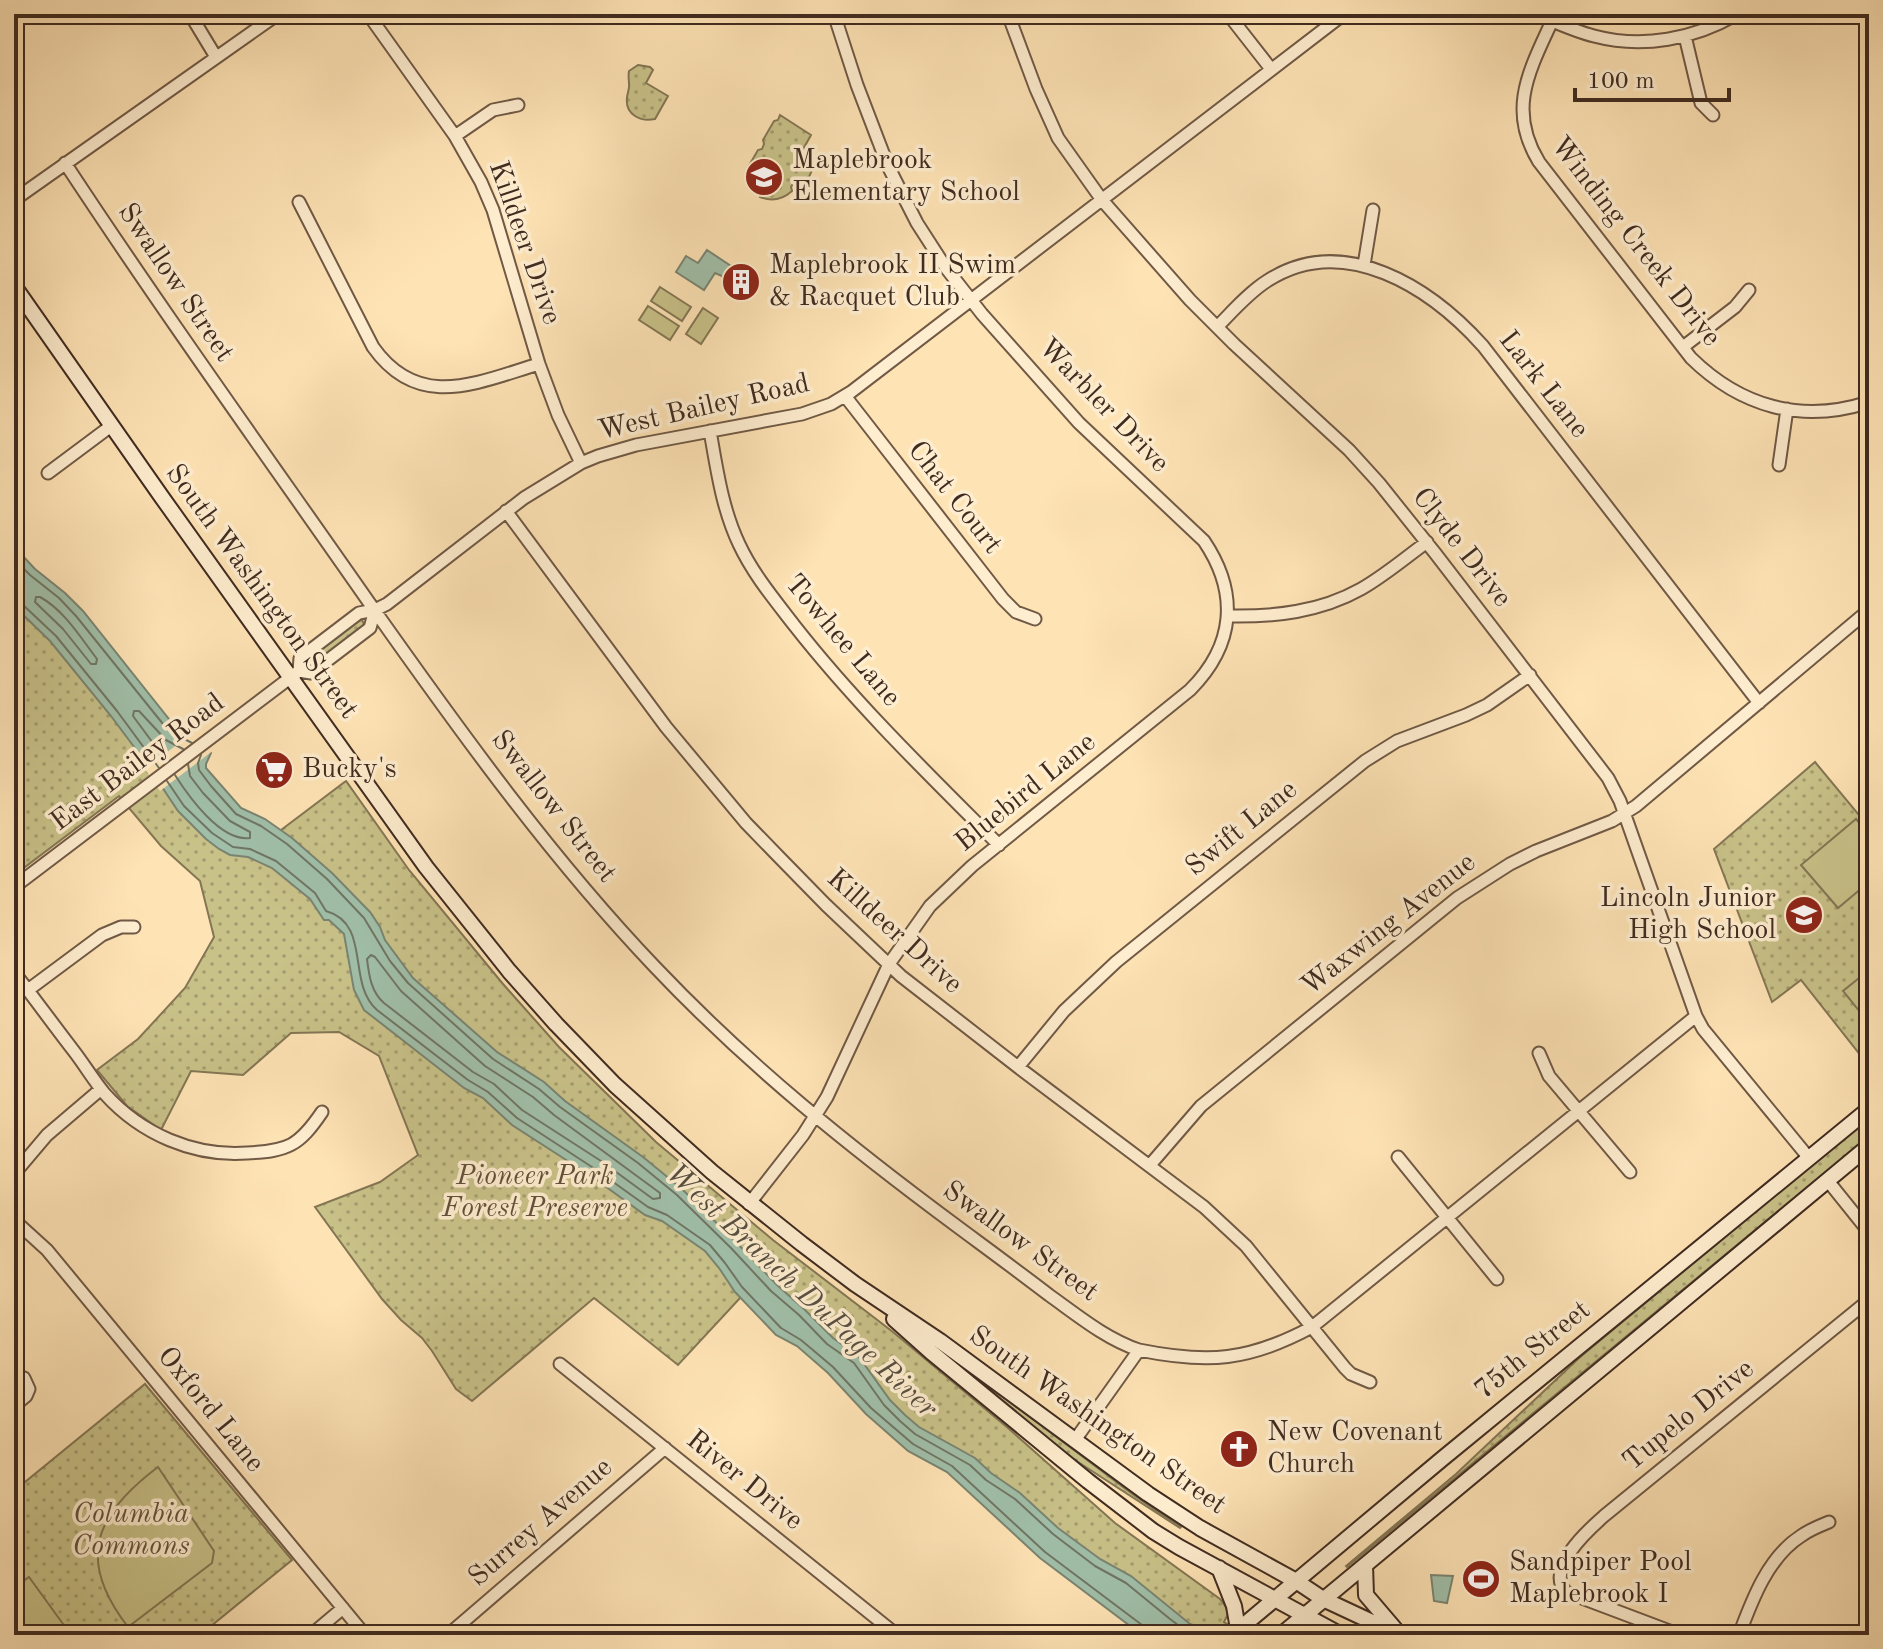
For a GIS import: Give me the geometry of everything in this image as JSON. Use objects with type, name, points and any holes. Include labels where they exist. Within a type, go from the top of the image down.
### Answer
[{"type":"main road","name":"South Washington Street","points":[[14,286],[111,426],[295,674],[426,867],[509,971],[615,1085],[749,1204],[1148,1494],[1200,1528],[1323,1599],[1400,1635]]},
{"type":"main road","name":"75th Street","points":[[1235,1632],[1869,1109]]},
{"type":"main road","name":"75th Street","points":[[1281,1635],[1869,1146]]},
{"type":"main road","name":"South Washington Street","points":[[855,1284],[931,1352],[1120,1507],[1170,1542],[1341,1635]]},
{"type":"main road","points":[[1365,1565],[1366,1595],[1400,1635]]},
{"type":"main road","points":[[1219,1568],[1234,1606],[1235,1632]]},
{"type":"street","points":[[190,14],[216,57]]},
{"type":"street","points":[[14,200],[278,14]]},
{"type":"street","name":"Killdeer Drive","points":[[368,14],[472,164],[493,210],[539,364],[558,415],[581,463]]},
{"type":"street","name":"Warbler Drive","points":[[834,14],[888,166],[907,206],[940,261],[1079,423],[1204,541],[1223,577],[1228,616]]},
{"type":"street","name":"Clyde Drive","points":[[1008,14],[1058,138],[1102,200],[1190,300],[1349,450],[1379,483],[1608,778],[1624,814],[1696,1016],[1703,1029],[1809,1158]]},
{"type":"street","points":[[1228,14],[1271,69]]},
{"type":"street","name":"West Bailey Road","points":[[375,610],[370,628],[311,673],[295,674],[300,658],[359,613],[387,604],[506,511],[581,463],[636,445],[802,414],[845,396],[1344,14]]},
{"type":"street","points":[[1536,14],[1593,36],[1654,41],[1685,36],[1737,14]]},
{"type":"street","name":"Winding Creek Drive","points":[[1552,21],[1522,99],[1522,116],[1529,143],[1539,162],[1691,358],[1729,389],[1759,403],[1787,409],[1825,411],[1869,402]]},
{"type":"street","points":[[1685,36],[1701,103],[1713,115]]},
{"type":"street","points":[[455,136],[493,110],[518,105]]},
{"type":"street","points":[[1869,144],[1869,182]]},
{"type":"street","name":"Swallow Street","points":[[65,163],[168,317],[375,610],[528,818],[602,908],[709,1021],[815,1117],[1078,1317],[1124,1344],[1139,1350],[1198,1359],[1234,1357],[1272,1346],[1312,1327],[1696,1016]]},
{"type":"street","points":[[299,202],[373,347],[397,371],[425,386],[451,388],[539,364]]},
{"type":"street","points":[[1364,265],[1373,210]]},
{"type":"street","name":"Lark Lane","points":[[1217,327],[1267,281],[1290,270],[1322,262],[1364,265],[1385,272],[1422,293],[1477,339],[1759,703]]},
{"type":"street","points":[[1683,347],[1735,307],[1749,290]]},
{"type":"street","name":"Chat Court","points":[[845,396],[1003,599],[1016,612],[1035,619]]},
{"type":"street","points":[[1779,465],[1787,409]]},
{"type":"street","points":[[48,473],[111,426]]},
{"type":"street","name":"Towhee Lane","points":[[710,431],[721,497],[728,517],[740,546],[766,588],[812,648],[872,715],[999,845]]},
{"type":"street","name":"Killdeer Drive","points":[[506,511],[648,704],[700,769],[780,858],[889,964],[947,1012],[1150,1165],[1237,1236],[1351,1374],[1370,1382]]},
{"type":"street","points":[[1228,616],[1284,614],[1327,605],[1371,583],[1427,542]]},
{"type":"street","name":"Waxwing Avenue","points":[[1150,1165],[1201,1106],[1457,898],[1510,864],[1612,821],[1643,801],[1869,610]]},
{"type":"street","name":"Bluebird Lane","points":[[749,1204],[815,1117],[833,1086],[889,964],[930,906],[999,845],[1199,681],[1216,656],[1228,616]]},
{"type":"street","name":"East Bailey Road","points":[[14,887],[295,674]]},
{"type":"street","name":"Swift Lane","points":[[1018,1067],[1064,1011],[1116,962],[1365,761],[1397,741],[1487,705],[1530,675]]},
{"type":"street","points":[[28,990],[102,935],[121,927],[134,927]]},
{"type":"street","points":[[14,972],[101,1089],[130,1117],[153,1132],[201,1150],[225,1154],[261,1152],[295,1143],[308,1132],[322,1112]]},
{"type":"street","points":[[1539,1053],[1549,1076],[1630,1172]]},
{"type":"street","points":[[14,1174],[47,1135],[101,1089]]},
{"type":"street","points":[[1398,1157],[1497,1279]]},
{"type":"street","points":[[1828,1181],[1869,1232]]},
{"type":"street","name":"Oxford Lane","points":[[14,1220],[47,1250],[365,1635]]},
{"type":"street","name":"Tupelo Drive","points":[[1680,1635],[1566,1592],[1559,1583],[1562,1567],[1573,1548],[1604,1516],[1869,1300]]},
{"type":"street","points":[[1075,1440],[1139,1350]]},
{"type":"street","name":"River Drive","points":[[560,1364],[897,1635]]},
{"type":"street","points":[[14,1375],[24,1378],[29,1389],[14,1406]]},
{"type":"street","name":"Surrey Avenue","points":[[448,1635],[665,1448]]},
{"type":"street","points":[[1739,1635],[1750,1606],[1778,1557],[1800,1536],[1829,1522]]},
{"type":"street","points":[[311,1635],[343,1608]]},
{"type":"green space","points":[[638,65],[653,70],[646,83],[668,96],[655,119],[639,118],[631,113],[627,104],[629,71]]},
{"type":"green space","points":[[780,115],[811,135],[801,153],[811,159],[813,168],[809,177],[794,182],[788,194],[769,199],[760,197],[763,189],[759,182],[748,181],[747,169]]},
{"type":"green space","points":[[660,287],[691,307],[682,321],[651,301]]},
{"type":"green space","points":[[648,306],[679,326],[670,340],[639,320]]},
{"type":"green space","points":[[703,308],[718,318],[701,344],[686,334]]},
{"type":"green space","name":"Pioneer Park Forest Preserve","points":[[14,566],[232,833],[281,830],[346,781],[409,870],[503,984],[559,1047],[656,1142],[773,1240],[893,1332],[1115,1523],[1220,1599],[1228,1614],[1224,1622],[1246,1635],[1171,1635],[915,1440],[753,1284],[678,1365],[594,1298],[472,1401],[456,1389],[422,1338],[382,1299],[315,1207],[380,1182],[418,1155],[379,1056],[339,1032],[291,1033],[243,1075],[191,1071],[161,1130],[127,1106],[97,1070],[138,1039],[185,988],[214,937],[200,881],[161,846],[119,796],[17,873],[14,869]]},
{"type":"green space","points":[[362,620],[363,628],[312,666],[307,664],[308,659]]},
{"type":"green space","name":"Lincoln Junior High School","points":[[1815,762],[1869,827],[1869,1066],[1801,980],[1772,1002],[1714,849]]},
{"type":"green space","points":[[1856,819],[1869,834],[1869,882],[1838,908],[1801,865]]},
{"type":"green space","points":[[1869,970],[1869,1023],[1843,991]]},
{"type":"green space","points":[[1869,1117],[1869,1136],[1346,1566],[1456,1474],[1579,1358]]},
{"type":"green space","points":[[970,1372],[1181,1527],[1061,1451],[967,1375]]},
{"type":"green space","name":"Columbia Commons","points":[[145,1384],[292,1560],[200,1635],[14,1635],[14,1491]]},
{"type":"green space","points":[[158,1467],[214,1551],[212,1563],[128,1627],[102,1580],[98,1560],[100,1540],[107,1521],[119,1503]]},
{"type":"green space","points":[[29,1577],[71,1635],[14,1635],[14,1588]]},
{"type":"water","points":[[707,250],[731,266],[724,277],[715,273],[704,290],[676,272],[686,256],[698,263]]},
{"type":"water","points":[[14,542],[35,569],[83,611],[169,719],[194,734],[211,753],[206,768],[241,808],[265,819],[292,838],[370,912],[385,940],[413,978],[497,1052],[544,1082],[682,1189],[777,1285],[833,1338],[859,1357],[890,1400],[919,1427],[975,1458],[1058,1528],[1100,1559],[1131,1576],[1190,1624],[1222,1635],[1142,1635],[1040,1558],[947,1472],[908,1451],[866,1414],[828,1373],[797,1346],[776,1335],[735,1292],[705,1251],[662,1221],[645,1215],[512,1125],[483,1098],[464,1088],[364,1010],[354,990],[344,934],[329,920],[324,920],[310,899],[272,868],[248,857],[230,855],[206,839],[178,811],[111,716],[50,641],[14,606]]},
{"type":"water","points":[[1431,1575],[1453,1576],[1447,1603],[1434,1601]]},
{"type":"pier","points":[[196,730],[214,750],[160,791],[145,769]]},
{"type":"place","name":"Maplebrook Elementary School","points":[[764,177]]},
{"type":"place","name":"Maplebrook II Swim & Racquet Club","points":[[741,282]]},
{"type":"place","name":"Bucky's","points":[[274,770]]},
{"type":"place","name":"Lincoln Junior High School","points":[[1804,915]]},
{"type":"place","name":"New Covenant Church","points":[[1239,1449]]},
{"type":"place","name":"Sandpiper Pool Maplebrook I","points":[[1481,1579]]},
{"type":"water label","name":"West Branch DuPage River","points":[[801,1291]]}]
